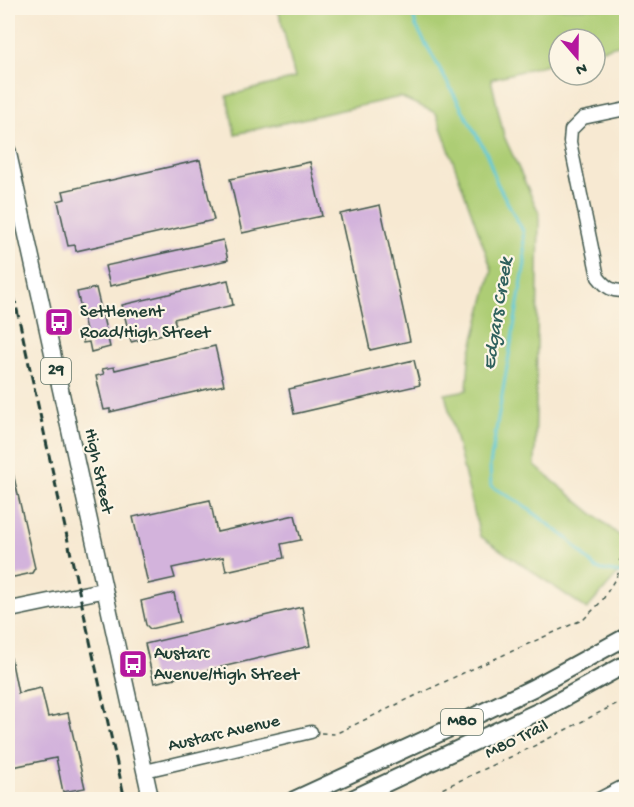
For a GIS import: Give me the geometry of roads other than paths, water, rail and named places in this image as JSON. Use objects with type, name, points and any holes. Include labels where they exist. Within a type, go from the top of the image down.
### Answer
[{"type":"highway","name":"M80","points":[[294,800],[533,688],[627,637]]},
{"type":"highway","name":"M80","points":[[350,800],[544,709],[627,664]]},
{"type":"highway","points":[[544,709],[627,676]]},
{"type":"main road","name":"High Street","points":[[8,151],[151,800]]},
{"type":"main road","points":[[8,610],[104,590]]},
{"type":"street","points":[[627,109],[583,118],[571,130],[570,142],[598,277],[606,287],[619,292],[627,290]]},
{"type":"street","name":"Austarc Avenue","points":[[144,771],[311,732]]},
{"type":"street","points":[[597,800],[627,785]]},
{"type":"waterway","name":"Edgars Creek","points":[[411,8],[416,26],[487,154],[497,183],[523,231],[525,263],[490,465],[491,486],[522,504],[568,539],[597,569],[626,574]]},
{"type":"railway","points":[[8,269],[125,800]]},
{"type":"place","name":"Settlement Road/High Street","points":[[59,322]]},
{"type":"place","name":"Austarc Avenue/High Street","points":[[133,664]]}]
